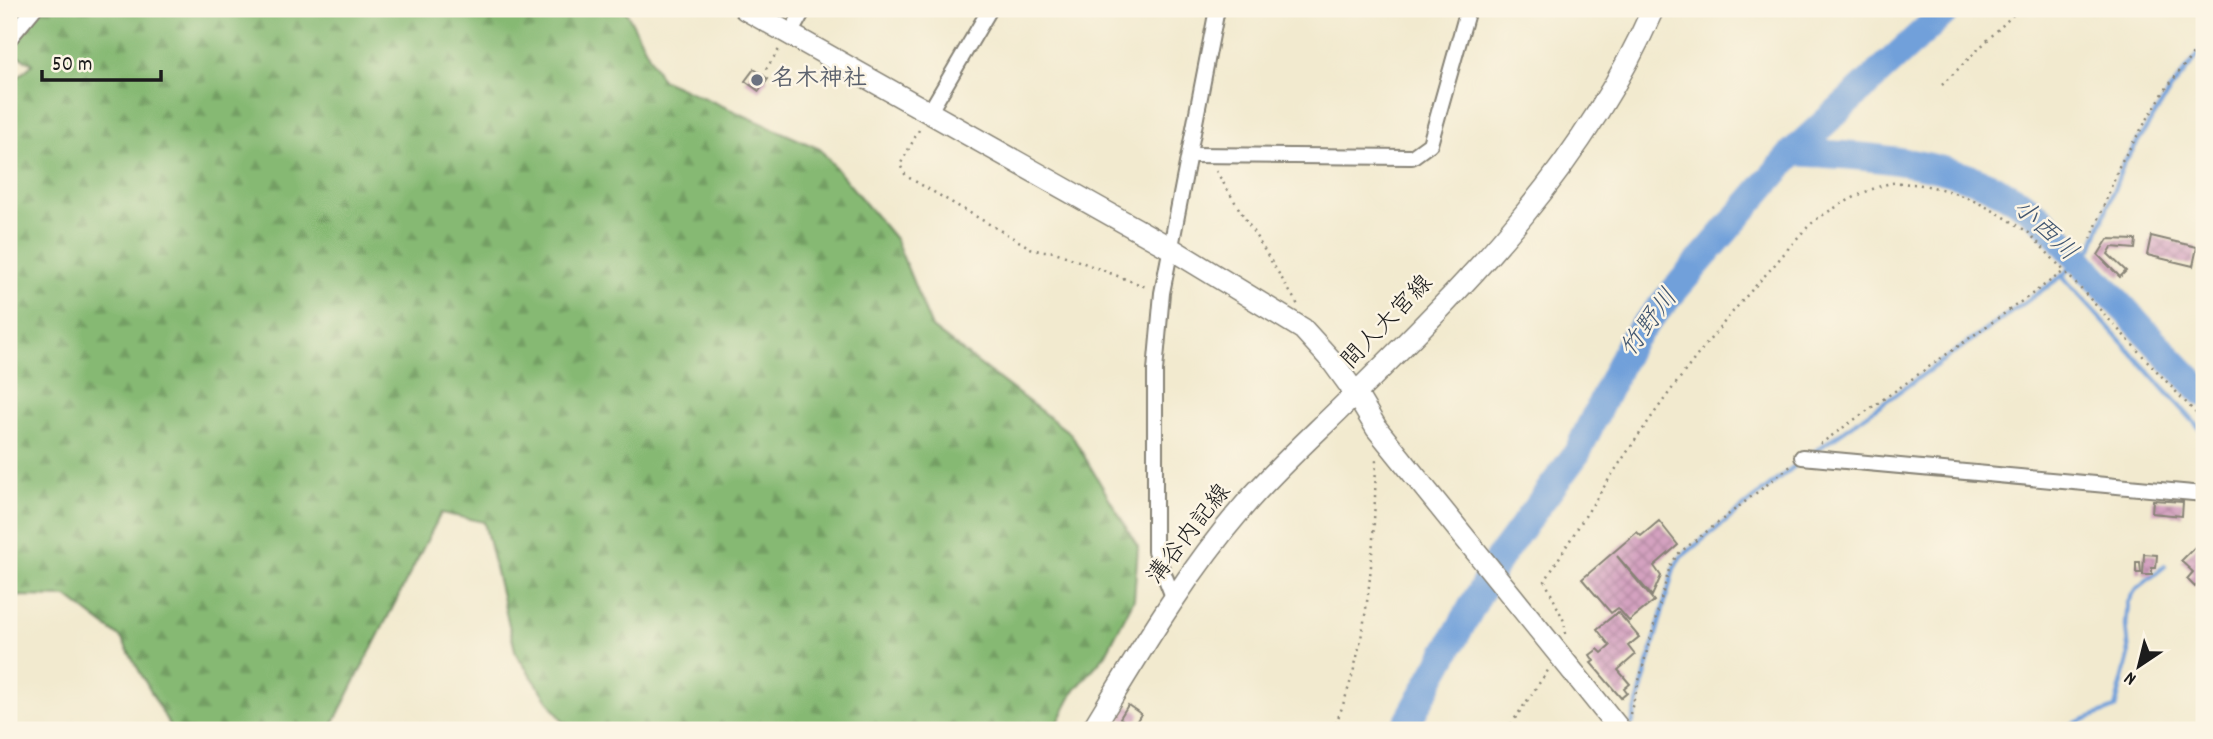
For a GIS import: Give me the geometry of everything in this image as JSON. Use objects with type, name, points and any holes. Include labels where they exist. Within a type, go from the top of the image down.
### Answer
[{"type":"main road","points":[[745,9],[1170,248],[1303,329],[1356,394]]},
{"type":"main road","name":"間人大宮線","points":[[1624,724],[1559,654],[1377,429],[1356,394],[1479,267],[1539,197],[1599,113],[1626,67],[1653,9]]},
{"type":"main road","name":"溝谷内記線","points":[[1092,730],[1173,597],[1242,508],[1288,458],[1356,394]]},
{"type":"street","points":[[9,39],[34,9]]},
{"type":"street","points":[[790,34],[804,9]]},
{"type":"street","points":[[929,113],[990,9]]},
{"type":"street","points":[[1173,597],[1155,551],[1155,372],[1162,293],[1217,9]]},
{"type":"street","points":[[1189,155],[1412,157],[1430,144],[1468,9]]},
{"type":"street","points":[[1802,457],[2204,494]]},
{"type":"path","points":[[1942,85],[2020,9]]},
{"type":"path","points":[[762,75],[790,34]]},
{"type":"path","points":[[2091,239],[2120,164],[2165,90],[2204,40]]},
{"type":"path","points":[[929,113],[900,165],[906,176],[1034,250],[1055,252],[1162,293]]},
{"type":"path","points":[[1206,156],[1297,301],[1303,329]]},
{"type":"path","points":[[1507,730],[1568,642],[1564,621],[1545,581],[1593,502],[1678,381],[1756,286],[1818,218],[1872,190],[1894,182],[1929,186],[1960,195],[1998,212],[2029,233],[2204,422]]},
{"type":"path","points":[[1624,724],[1670,566],[1678,554],[1802,457],[2064,271]]},
{"type":"path","points":[[1332,730],[1354,670],[1365,618],[1371,569],[1377,429]]},
{"type":"green space","points":[[9,9],[625,9],[661,79],[820,149],[896,240],[932,328],[1071,434],[1138,547],[1134,599],[1106,654],[1075,690],[1054,730],[569,730],[516,654],[484,522],[441,513],[330,730],[172,730],[121,638],[67,597],[19,596],[9,601],[9,85],[33,64],[9,51]]},
{"type":"building","points":[[754,69],[768,79],[759,91],[745,81]]},
{"type":"building","points":[[2151,236],[2197,247],[2193,266],[2147,255]]},
{"type":"building","points":[[2108,239],[2136,240],[2135,249],[2112,247],[2108,254],[2126,271],[2120,277],[2098,255]]},
{"type":"building","points":[[2153,500],[2183,502],[2182,516],[2152,513]]},
{"type":"building","points":[[1659,521],[1678,545],[1654,566],[1661,576],[1652,596],[1617,556],[1654,601],[1629,621],[1618,608],[1611,613],[1582,579],[1637,532],[1641,536]]},
{"type":"building","points":[[2204,531],[2204,577],[2195,587],[2187,579],[2193,572],[2181,561],[2203,539],[2200,536]]},
{"type":"building","points":[[2144,554],[2157,555],[2156,568],[2152,568],[2152,575],[2143,575]]},
{"type":"building","points":[[2136,562],[2140,562],[2141,573],[2136,573]]},
{"type":"building","points":[[1618,612],[1639,637],[1628,646],[1635,655],[1618,670],[1630,684],[1624,689],[1627,693],[1621,698],[1591,663],[1594,661],[1590,655],[1598,649],[1602,653],[1610,646],[1597,629]]},
{"type":"building","points":[[1128,705],[1141,714],[1133,727],[1120,718]]},
{"type":"waterway","name":"竹野川","points":[[1403,730],[1499,558],[1577,453],[1631,341],[1793,152],[1948,9]]},
{"type":"waterway","points":[[1811,454],[2062,276],[2092,248],[2123,165],[2169,92],[2204,48]]},
{"type":"waterway","name":"小西川","points":[[1793,152],[1913,164],[1943,170],[1999,190],[2024,205],[2048,226],[2204,393]]},
{"type":"waterway","points":[[2062,276],[2204,433]]},
{"type":"waterway","points":[[1632,724],[1674,568],[1681,557],[1801,461]]},
{"type":"waterway","points":[[1973,730],[2059,729],[2115,708],[2129,655],[2126,625],[2128,603],[2135,590],[2165,566]]},
{"type":"place","name":"名木神社","points":[[757,80]]}]
